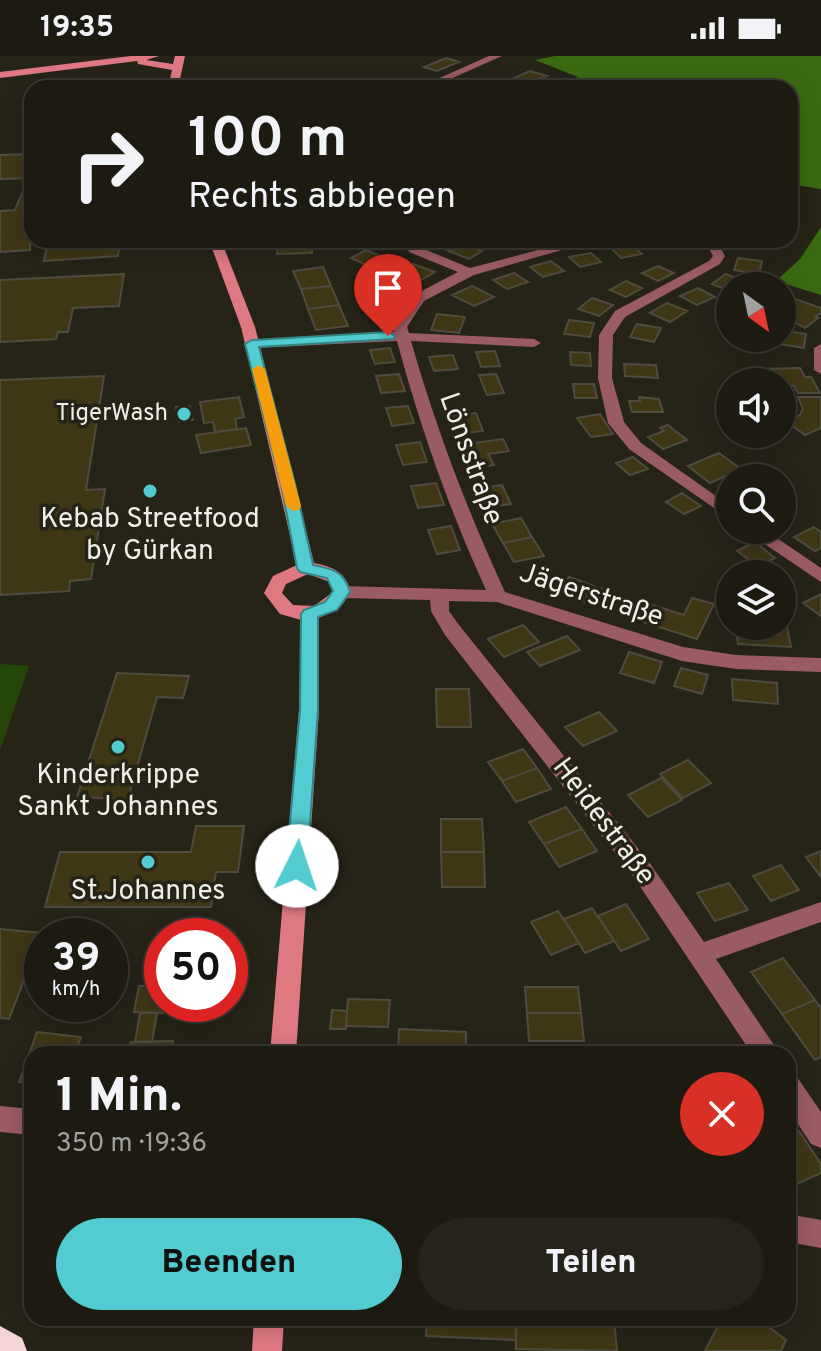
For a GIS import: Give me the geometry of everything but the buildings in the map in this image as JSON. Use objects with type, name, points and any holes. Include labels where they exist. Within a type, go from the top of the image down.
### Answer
[{"type":"highway","points":[[0,1344],[9,1351]]},
{"type":"main road","points":[[0,75],[149,57]]},
{"type":"main road","points":[[175,80],[185,59]]},
{"type":"main road","points":[[121,61],[178,70]]},
{"type":"main road","points":[[218,248],[252,344],[306,568]]},
{"type":"main road","points":[[306,568],[332,574],[338,579],[342,592],[331,606],[310,614],[280,606],[273,593],[274,586],[286,574],[306,568]]},
{"type":"main road","points":[[284,1046],[309,710],[310,614]]},
{"type":"main road","points":[[267,1351],[269,1326]]},
{"type":"street","points":[[441,80],[497,56]]},
{"type":"street","points":[[413,248],[469,272]]},
{"type":"street","points":[[401,337],[400,327],[419,298],[469,272],[560,248]]},
{"type":"street","points":[[714,248],[719,256],[714,264],[636,303],[610,325],[604,355],[605,378],[616,423],[635,446],[716,504]]},
{"type":"street","points":[[252,344],[401,337],[534,343]]},
{"type":"street","name":"Lönsstraße","points":[[401,337],[425,417],[455,499],[498,596]]},
{"type":"street","points":[[821,348],[821,370]]},
{"type":"street","points":[[774,544],[821,576]]},
{"type":"street","name":"Jägerstraße","points":[[342,592],[498,596],[682,654],[736,662],[821,665]]},
{"type":"street","name":"Heidestraße","points":[[439,594],[440,611],[452,630],[641,869],[762,1046]]},
{"type":"street","points":[[700,954],[821,912]]},
{"type":"street","points":[[796,1098],[821,1135]]},
{"type":"street","points":[[0,1119],[24,1121]]},
{"type":"street","points":[[796,1229],[821,1234]]},
{"type":"green space","points":[[555,56],[821,56],[821,189],[798,185],[798,80],[571,80],[578,77],[535,60]]},
{"type":"green space","points":[[821,227],[821,295],[796,287],[796,272],[786,272],[800,259]]},
{"type":"green space","points":[[0,664],[29,666],[0,750]]},
{"type":"slow traffic","points":[[259,369],[293,506]]},
{"type":"place","name":"TigerWash","points":[[184,414]]},
{"type":"place","name":"Kebab Streetfood by Gürkan","points":[[150,491]]},
{"type":"place","name":"Kinderkrippe Sankt Johannes","points":[[118,747]]},
{"type":"place","name":"St.Johannes","points":[[148,862]]},
{"type":"route","points":[[297,866],[309,710],[310,614],[331,606],[339,600],[342,592],[338,579],[332,574],[306,568],[252,344],[388,336]]}]
